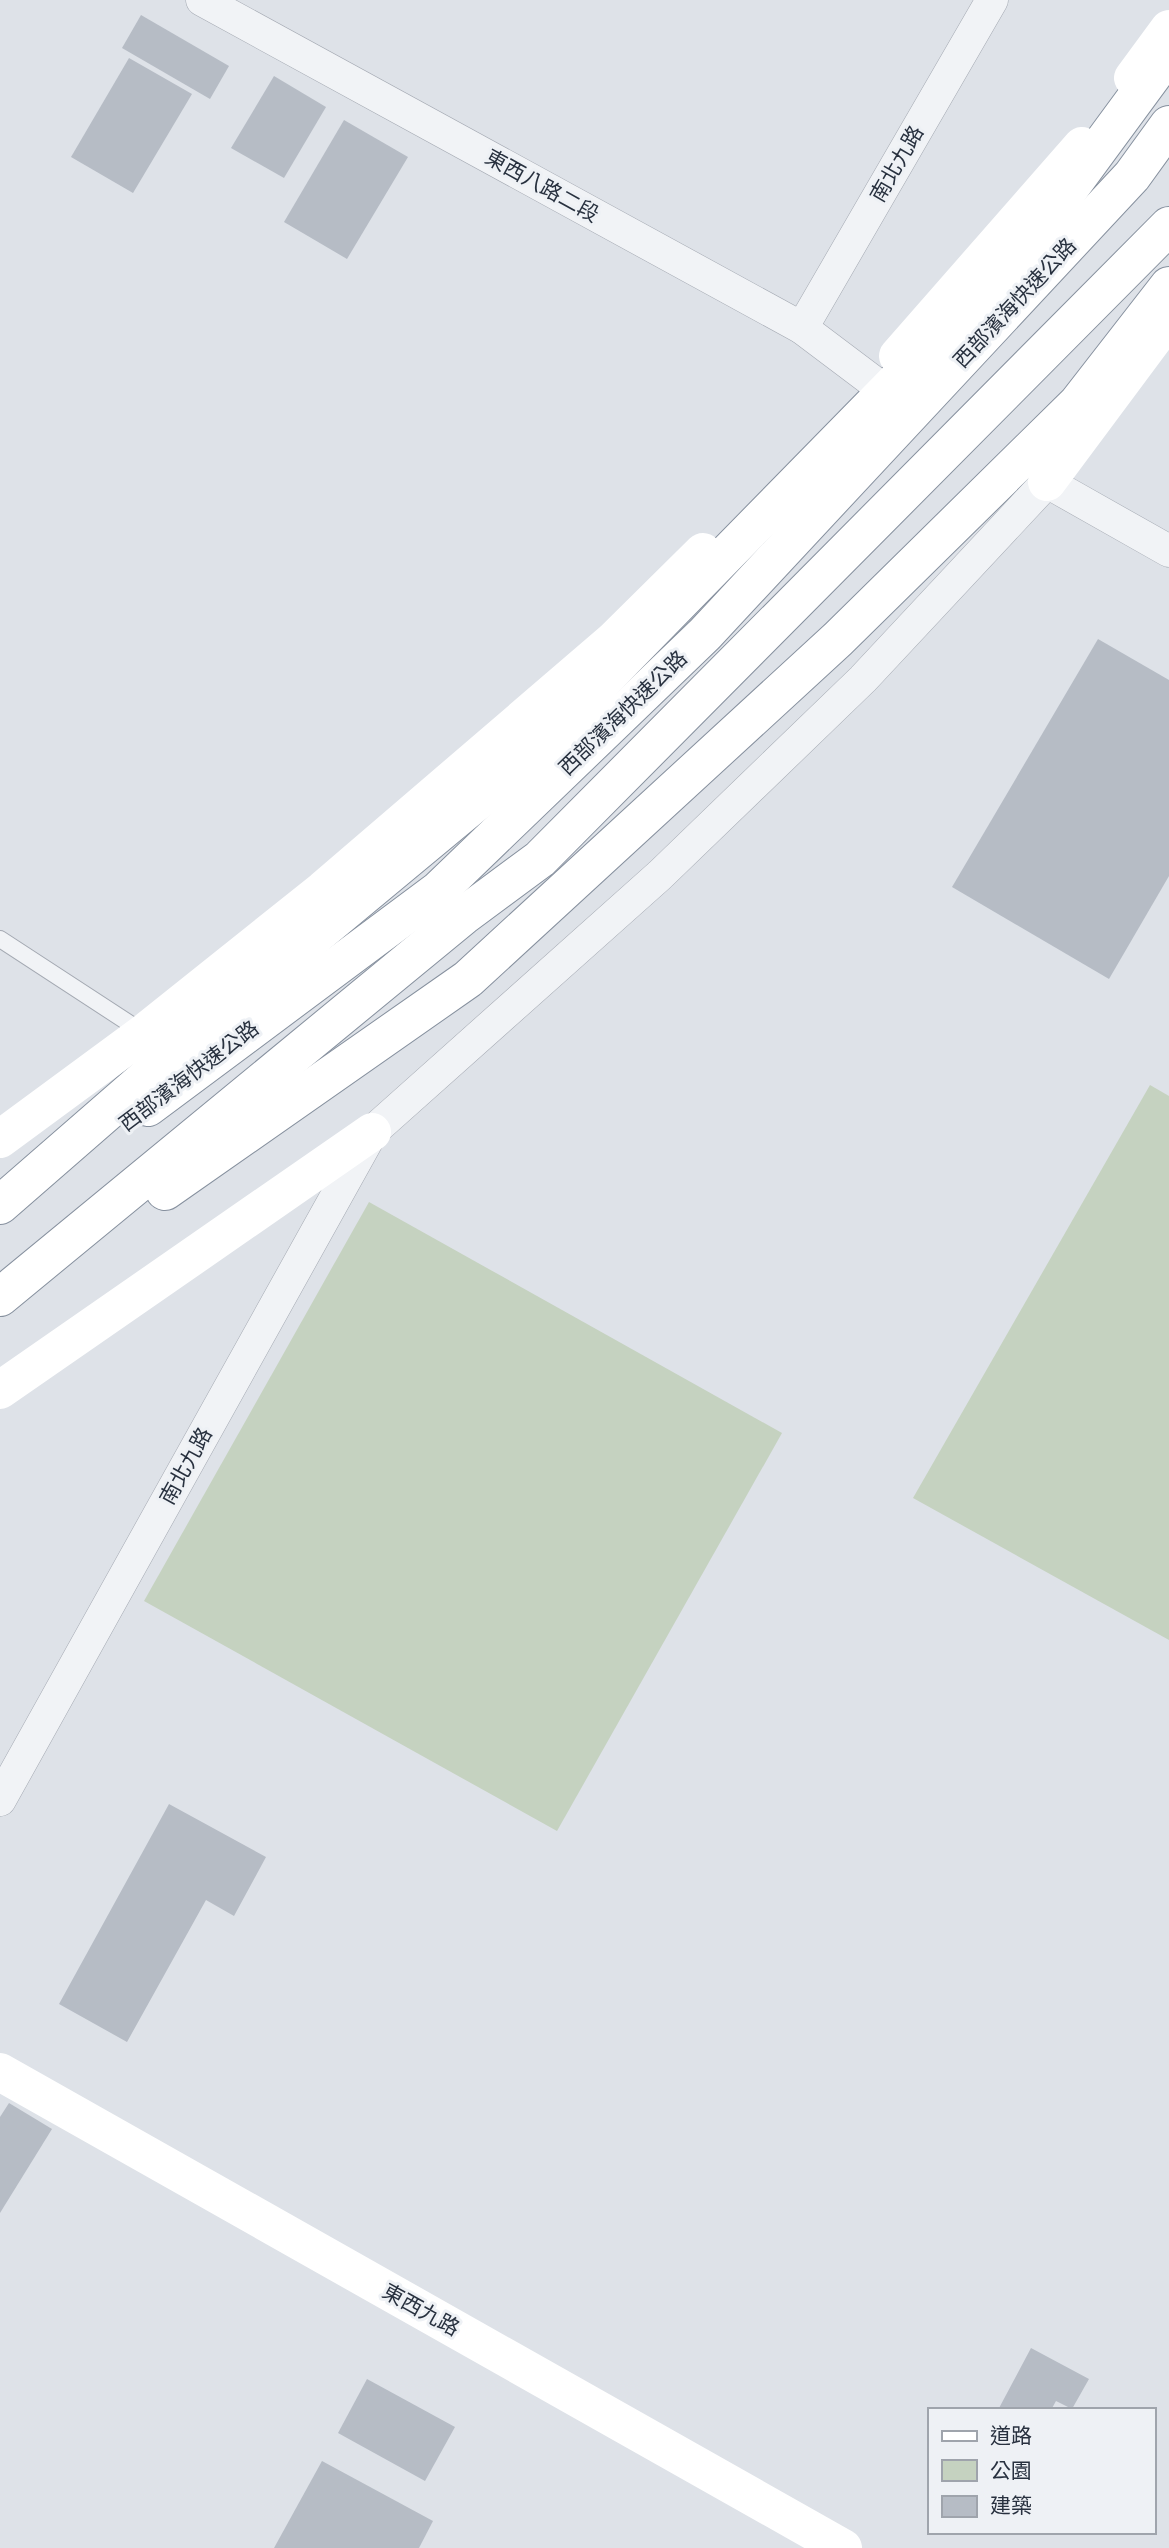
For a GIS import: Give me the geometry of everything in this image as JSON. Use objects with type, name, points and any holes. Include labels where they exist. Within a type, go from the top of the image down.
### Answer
[{"type":"main road","points":[[0,1139],[144,1033],[323,890],[612,641],[875,383],[1093,134],[1169,29]]},
{"type":"main road","points":[[0,1205],[186,1043],[516,769],[1022,253],[1169,53]]},
{"type":"main road","name":"西部濱海快速公路","points":[[0,1217],[439,890],[705,634],[1132,176],[1169,125]]},
{"type":"main road","name":"西部濱海快速公路","points":[[0,1297],[463,916],[540,859],[1169,226]]},
{"type":"main road","points":[[0,1307],[468,979],[838,639],[1049,432],[1078,403],[1169,286]]},
{"type":"main road","points":[[1047,482],[1169,318]]},
{"type":"main road","points":[[0,1390],[372,1132]]},
{"type":"main road","name":"東西九路","points":[[0,2072],[843,2548]]},
{"type":"street","name":"東西八路二段","points":[[202,0],[803,328],[875,383]]},
{"type":"street","name":"南北九路","points":[[803,328],[992,0]]},
{"type":"street","name":"南北九路","points":[[0,1800],[372,1132],[660,875],[863,678],[1047,482]]},
{"type":"street","points":[[1047,482],[1169,551]]},
{"type":"lane","points":[[0,939],[144,1033]]},
{"type":"green space","points":[[1150,1085],[1169,1096],[1169,1640],[913,1498]]},
{"type":"green space","points":[[369,1202],[782,1433],[557,1831],[144,1601]]},
{"type":"building","points":[[141,15],[229,66],[210,99],[122,48]]},
{"type":"building","points":[[129,58],[192,94],[133,193],[71,157]]},
{"type":"building","points":[[274,76],[326,107],[284,178],[231,148]]},
{"type":"building","points":[[344,120],[408,157],[347,259],[284,222]]},
{"type":"building","points":[[1098,639],[1169,680],[1169,876],[1109,979],[952,887]]},
{"type":"building","points":[[169,1804],[266,1857],[234,1916],[206,1900],[127,2042],[59,2004]]},
{"type":"building","points":[[9,2103],[52,2129],[0,2213],[0,2117]]},
{"type":"building","points":[[1031,2348],[1089,2379],[1073,2408],[1056,2401],[1052,2408],[999,2408]]},
{"type":"building","points":[[367,2379],[455,2427],[425,2481],[338,2433]]},
{"type":"building","points":[[322,2461],[433,2521],[419,2548],[274,2548]]}]
